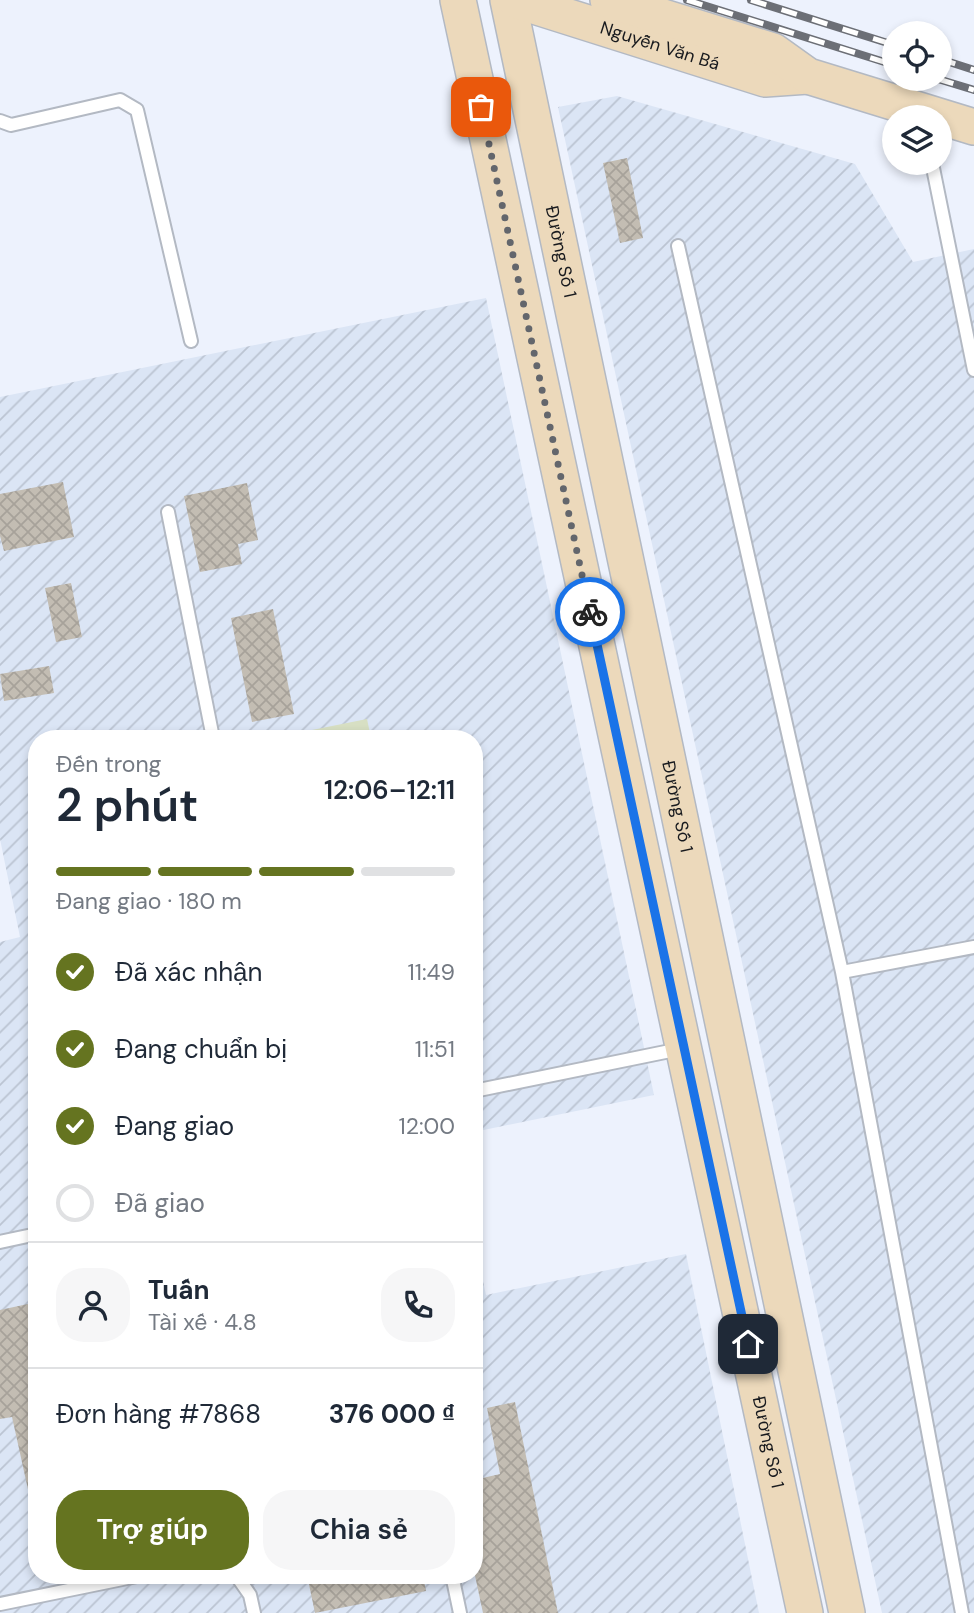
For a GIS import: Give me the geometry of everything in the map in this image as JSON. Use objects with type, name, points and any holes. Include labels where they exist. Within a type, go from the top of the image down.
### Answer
[{"type":"main road","name":"Đường Số 1","points":[[458,0],[806,1613]]},
{"type":"main road","name":"Đường Số 1","points":[[508,0],[847,1613]]},
{"type":"main road","name":"Nguyễn Văn Bá","points":[[515,0],[765,79],[808,75]]},
{"type":"main road","name":"Nguyễn Văn Bá","points":[[608,0],[773,51],[808,75],[896,105]]},
{"type":"main road","name":"Nguyễn Văn Bá","points":[[952,122],[974,127]]},
{"type":"lane","points":[[0,121],[11,125],[120,100],[137,110],[191,341]]},
{"type":"lane","points":[[934,175],[974,370]]},
{"type":"lane","points":[[678,246],[842,972],[962,1613]]},
{"type":"lane","points":[[168,512],[211,730]]},
{"type":"lane","points":[[842,972],[974,947]]},
{"type":"lane","points":[[483,1089],[684,1048]]},
{"type":"lane","points":[[0,1242],[28,1236]]},
{"type":"lane","points":[[0,1604],[98,1584]]},
{"type":"lane","points":[[242,1584],[250,1595],[254,1613]]},
{"type":"lane","points":[[454,1584],[460,1613]]},
{"type":"shaded area","points":[[617,96],[855,164],[913,262],[974,249],[974,1613],[882,1613],[558,107]]},
{"type":"shaded area","points":[[486,298],[654,1095],[483,1130],[483,730],[28,730],[28,1584],[483,1584],[483,1281],[486,1295],[686,1254],[759,1613],[0,1613],[0,942],[20,937],[0,839],[0,397]]},
{"type":"green space","points":[[367,719],[369,730],[312,730]]},
{"type":"building","points":[[627,158],[643,238],[620,243],[603,163]]},
{"type":"building","points":[[63,482],[74,537],[4,551],[0,536],[0,494]]},
{"type":"building","points":[[247,483],[258,540],[238,544],[242,564],[200,572],[184,496]]},
{"type":"building","points":[[71,583],[82,637],[56,642],[45,588]]},
{"type":"building","points":[[273,609],[294,714],[252,722],[231,618]]},
{"type":"building","points":[[49,666],[54,693],[4,701],[0,674]]},
{"type":"building","points":[[28,1304],[28,1489],[12,1417],[0,1419],[0,1310]]},
{"type":"building","points":[[515,1402],[558,1613],[483,1613],[477,1584],[483,1584],[483,1478],[500,1474],[487,1408]]},
{"type":"building","points":[[309,1584],[425,1584],[426,1591],[315,1613]]},
{"type":"railway","points":[[687,0],[882,61]]},
{"type":"railway","points":[[751,0],[882,41]]},
{"type":"railway","points":[[952,63],[974,70]]},
{"type":"railway","points":[[952,83],[974,90]]},
{"type":"way so far","points":[[481,107],[590,612]]},
{"type":"route","points":[[590,612],[748,1344]]}]
